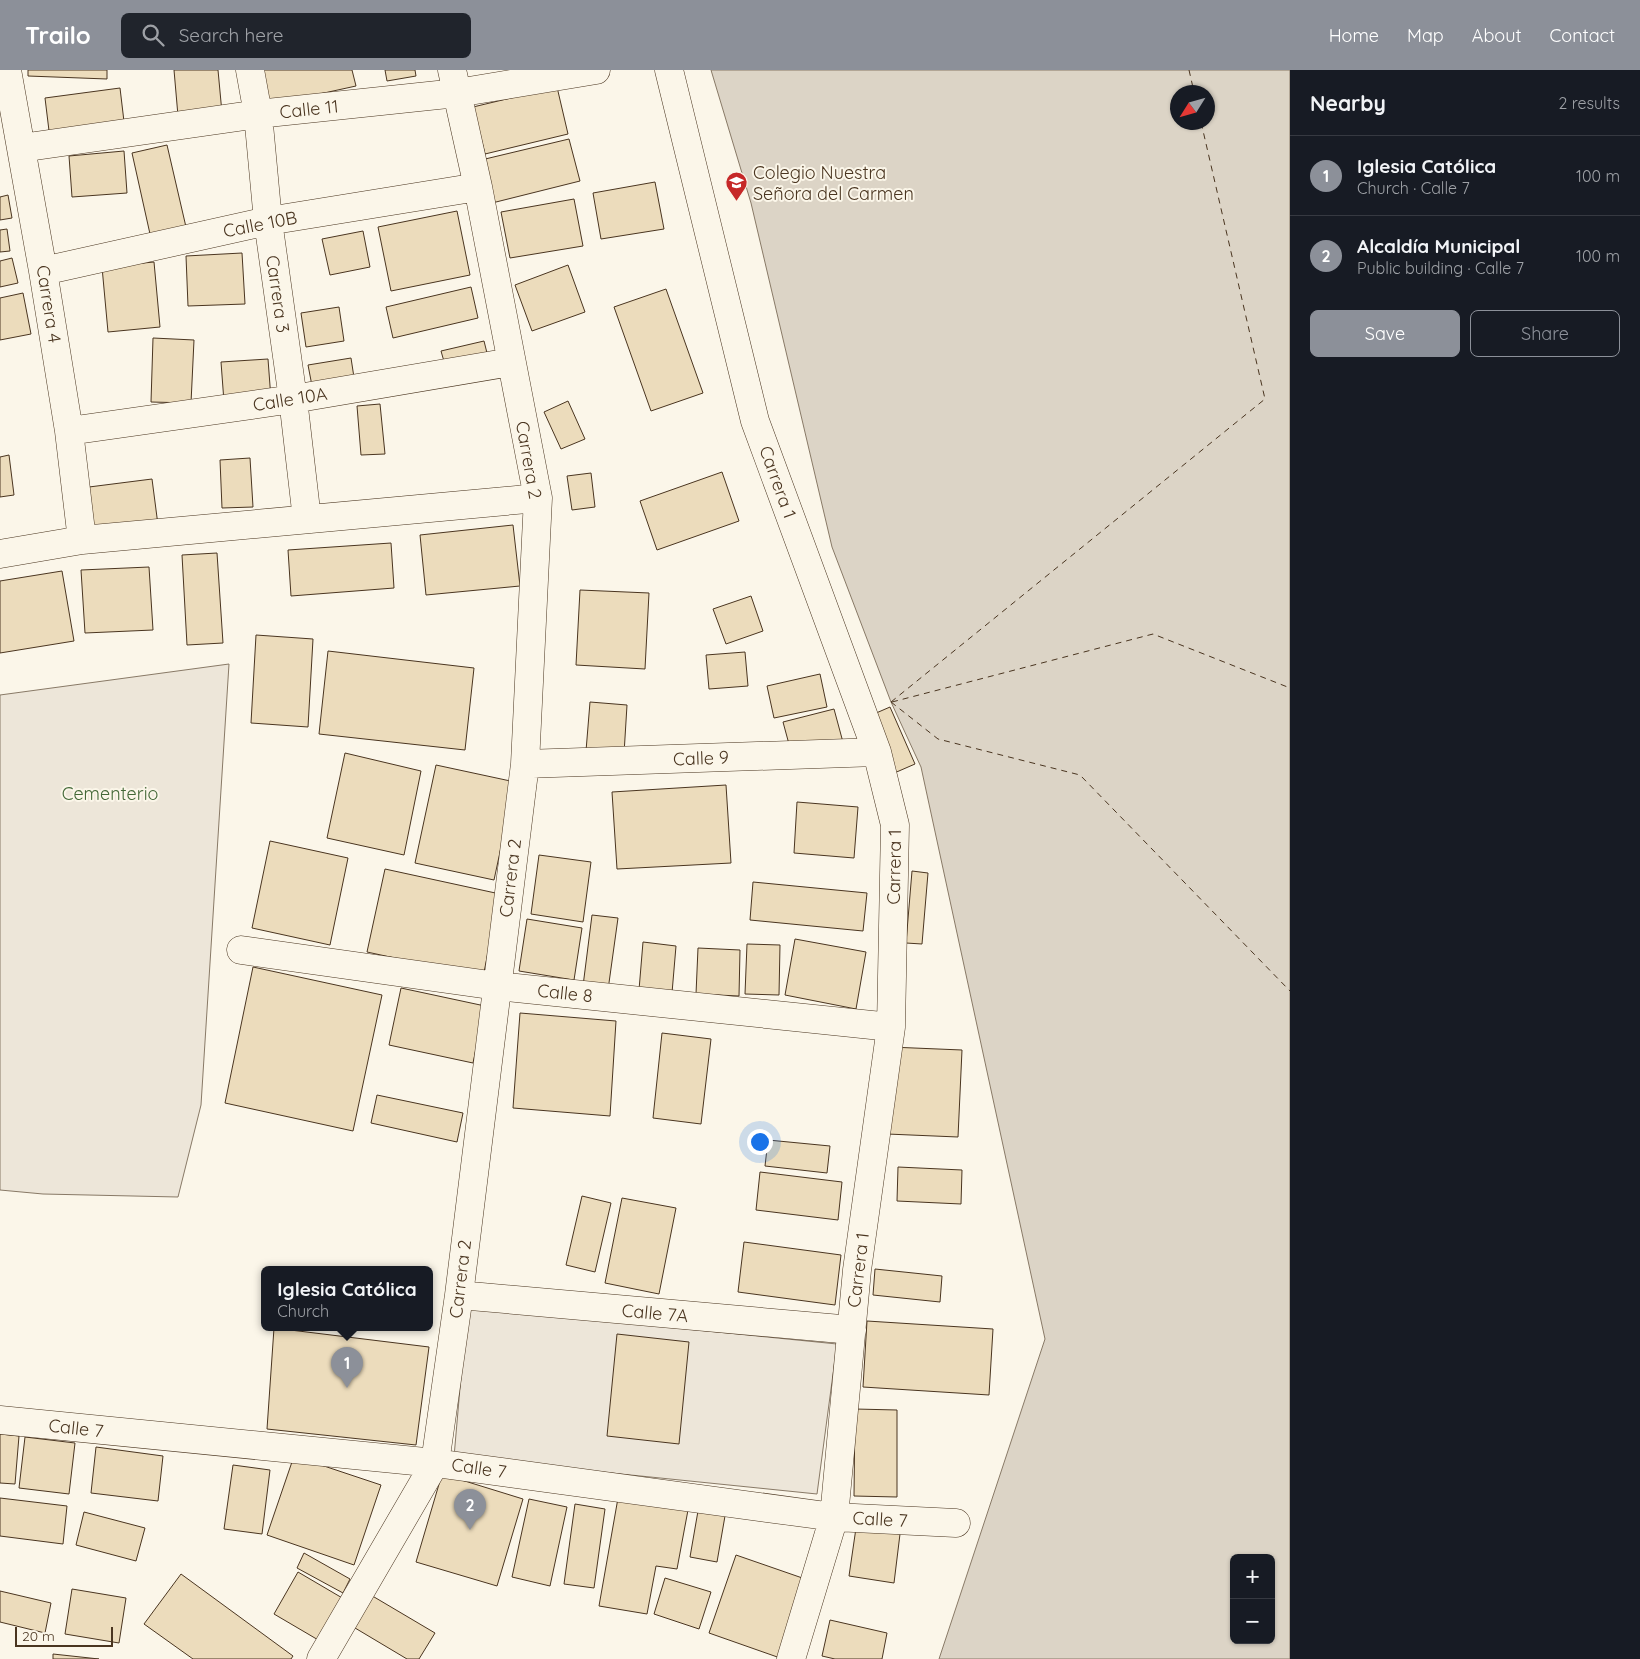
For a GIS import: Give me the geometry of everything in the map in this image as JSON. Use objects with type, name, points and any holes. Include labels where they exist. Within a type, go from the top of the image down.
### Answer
[{"type":"street","name":"Carrera 4","points":[[7,70],[69,431],[82,540]]},
{"type":"street","name":"Carrera 3","points":[[250,70],[258,114],[268,221],[293,399],[307,519]]},
{"type":"street","name":"Calle 11","points":[[21,148],[258,114],[455,82],[596,70]]},
{"type":"street","name":"Carrera 1","points":[[670,70],[755,421],[877,752],[895,826],[891,1027],[858,1260],[834,1517],[791,1659]]},
{"type":"street","name":"Carrera 2","points":[[321,1659],[436,1462],[525,764],[538,498],[478,188],[455,82]]},
{"type":"street","name":"Calle 10B","points":[[43,271],[268,221],[478,188]]},
{"type":"street","name":"Calle 10A","points":[[69,431],[293,399],[511,362]]},
{"type":"street","points":[[0,554],[82,540],[538,498]]},
{"type":"street","name":"Calle 9","points":[[525,764],[877,752]]},
{"type":"street","name":"Calle 8","points":[[241,950],[497,986],[891,1027]]},
{"type":"street","name":"Calle 7A","points":[[458,1295],[852,1330]]},
{"type":"street","name":"Calle 7","points":[[0,1420],[436,1462],[834,1517],[956,1523]]},
{"type":"green space","name":"Cementerio","points":[[229,664],[201,1105],[178,1197],[43,1194],[0,1190],[0,695]]},
{"type":"green space","points":[[467,1307],[837,1344],[817,1494],[454,1457]]},
{"type":"shaded area","points":[[711,70],[1290,70],[1290,1659],[939,1659],[1045,1339],[921,767],[891,702],[832,547],[751,203]]},
{"type":"building","points":[[28,70],[107,70],[107,79],[28,76]]},
{"type":"building","points":[[174,70],[218,70],[222,113],[178,116]]},
{"type":"building","points":[[261,70],[352,70],[356,86],[269,105]]},
{"type":"building","points":[[385,70],[415,70],[416,76],[387,81]]},
{"type":"building","points":[[557,87],[568,134],[485,154],[473,107]]},
{"type":"building","points":[[120,88],[125,130],[50,139],[45,98]]},
{"type":"building","points":[[569,139],[580,181],[492,203],[481,160]]},
{"type":"building","points":[[167,145],[186,227],[150,234],[132,153]]},
{"type":"building","points":[[124,151],[127,193],[72,197],[69,156]]},
{"type":"building","points":[[655,182],[664,229],[601,239],[593,193]]},
{"type":"building","points":[[8,195],[12,218],[0,220],[0,197]]},
{"type":"building","points":[[574,199],[583,246],[510,258],[501,212]]},
{"type":"building","points":[[457,211],[470,275],[391,291],[378,227]]},
{"type":"building","points":[[7,229],[10,251],[0,252],[0,230]]},
{"type":"building","points":[[363,231],[370,267],[330,275],[322,239]]},
{"type":"building","points":[[242,253],[245,304],[188,306],[186,256]]},
{"type":"building","points":[[12,258],[18,283],[0,287],[0,261]]},
{"type":"building","points":[[154,262],[160,327],[108,332],[102,267]]},
{"type":"building","points":[[568,265],[585,312],[532,331],[515,285]]},
{"type":"building","points":[[471,287],[478,318],[393,338],[386,307]]},
{"type":"building","points":[[666,289],[703,393],[651,411],[614,307]]},
{"type":"building","points":[[23,293],[31,334],[0,340],[0,298]]},
{"type":"building","points":[[339,307],[344,341],[306,347],[301,313]]},
{"type":"building","points":[[153,338],[194,340],[191,403],[151,402]]},
{"type":"building","points":[[484,341],[489,361],[447,372],[441,351]]},
{"type":"building","points":[[351,358],[355,384],[313,391],[308,365]]},
{"type":"building","points":[[268,359],[271,399],[224,402],[221,362]]},
{"type":"building","points":[[568,401],[585,439],[561,449],[544,412]]},
{"type":"building","points":[[380,404],[385,454],[361,455],[357,406]]},
{"type":"building","points":[[9,455],[14,495],[0,497],[0,457]]},
{"type":"building","points":[[250,458],[253,507],[222,508],[220,460]]},
{"type":"building","points":[[722,472],[739,521],[657,550],[640,501]]},
{"type":"building","points":[[591,473],[595,507],[572,510],[567,476]]},
{"type":"building","points":[[152,479],[158,525],[94,533],[89,487]]},
{"type":"building","points":[[513,525],[520,586],[426,595],[420,535]]},
{"type":"building","points":[[391,543],[394,588],[291,596],[288,550]]},
{"type":"building","points":[[217,553],[223,643],[187,645],[182,555]]},
{"type":"building","points":[[149,567],[153,630],[85,633],[81,570]]},
{"type":"building","points":[[62,571],[74,641],[0,653],[0,581]]},
{"type":"building","points":[[580,590],[649,593],[645,669],[576,665]]},
{"type":"building","points":[[751,596],[763,631],[726,644],[713,609]]},
{"type":"building","points":[[256,635],[313,639],[308,727],[251,723]]},
{"type":"building","points":[[328,651],[474,668],[465,750],[319,734]]},
{"type":"building","points":[[745,652],[748,686],[709,689],[706,655]]},
{"type":"building","points":[[820,674],[827,707],[774,718],[767,686]]},
{"type":"building","points":[[590,702],[627,705],[624,754],[586,751]]},
{"type":"building","points":[[890,707],[915,764],[892,774],[867,717]]},
{"type":"building","points":[[834,709],[844,746],[793,759],[783,722]]},
{"type":"building","points":[[345,753],[421,771],[404,855],[327,838]]},
{"type":"building","points":[[436,765],[515,782],[494,880],[415,863]]},
{"type":"building","points":[[726,785],[731,863],[617,869],[612,792]]},
{"type":"building","points":[[797,802],[858,807],[854,858],[794,853]]},
{"type":"building","points":[[270,841],[348,858],[330,945],[252,928]]},
{"type":"building","points":[[539,855],[591,862],[583,922],[531,914]]},
{"type":"building","points":[[385,869],[500,894],[483,977],[367,952]]},
{"type":"building","points":[[912,871],[928,873],[922,944],[906,943]]},
{"type":"building","points":[[753,882],[867,893],[863,931],[750,920]]},
{"type":"building","points":[[592,915],[618,918],[608,990],[583,986]]},
{"type":"building","points":[[527,919],[582,928],[574,980],[519,971]]},
{"type":"building","points":[[795,939],[866,952],[856,1009],[785,995]]},
{"type":"building","points":[[643,942],[676,946],[672,993],[639,990]]},
{"type":"building","points":[[747,944],[780,945],[779,995],[745,994]]},
{"type":"building","points":[[698,948],[740,950],[739,996],[696,994]]},
{"type":"building","points":[[253,967],[382,995],[353,1131],[225,1103]]},
{"type":"building","points":[[401,988],[485,1006],[473,1063],[389,1045]]},
{"type":"building","points":[[520,1013],[616,1021],[610,1116],[513,1108]]},
{"type":"building","points":[[662,1033],[711,1039],[701,1124],[653,1118]]},
{"type":"building","points":[[890,1047],[962,1050],[958,1137],[887,1134]]},
{"type":"building","points":[[377,1095],[463,1113],[457,1142],[371,1123]]},
{"type":"building","points":[[768,1140],[830,1146],[827,1173],[765,1166]]},
{"type":"building","points":[[898,1167],[962,1170],[961,1204],[897,1201]]},
{"type":"building","points":[[760,1172],[842,1182],[838,1220],[756,1210]]},
{"type":"building","points":[[582,1196],[611,1203],[595,1272],[566,1265]]},
{"type":"building","points":[[622,1198],[676,1208],[659,1294],[605,1283]]},
{"type":"building","points":[[744,1242],[841,1255],[835,1305],[738,1292]]},
{"type":"building","points":[[875,1269],[942,1276],[940,1302],[873,1295]]},
{"type":"building","points":[[867,1321],[993,1329],[989,1395],[863,1387]]},
{"type":"building","points":[[274,1331],[298,1331],[429,1347],[416,1445],[267,1429]]},
{"type":"building","points":[[617,1334],[689,1342],[679,1444],[607,1436]]},
{"type":"building","points":[[855,1409],[897,1410],[897,1497],[854,1496]]},
{"type":"building","points":[[0,1434],[19,1436],[15,1484],[0,1483]]},
{"type":"building","points":[[25,1437],[75,1443],[69,1494],[19,1488]]},
{"type":"building","points":[[96,1447],[163,1456],[158,1501],[91,1493]]},
{"type":"building","points":[[294,1456],[381,1485],[354,1565],[267,1535]]},
{"type":"building","points":[[233,1465],[270,1470],[262,1534],[224,1529]]},
{"type":"building","points":[[442,1474],[523,1499],[497,1586],[416,1562]]},
{"type":"building","points":[[0,1498],[67,1506],[63,1544],[0,1536]]},
{"type":"building","points":[[618,1498],[688,1510],[677,1569],[656,1566],[647,1614],[599,1606]]},
{"type":"building","points":[[529,1499],[567,1507],[550,1586],[512,1577]]},
{"type":"building","points":[[575,1504],[605,1509],[594,1588],[564,1584]]},
{"type":"building","points":[[698,1511],[725,1516],[717,1562],[690,1557]]},
{"type":"building","points":[[84,1512],[145,1528],[136,1561],[76,1545]]},
{"type":"building","points":[[856,1528],[900,1534],[894,1583],[849,1576]]},
{"type":"building","points":[[304,1553],[350,1579],[343,1593],[297,1568]]},
{"type":"building","points":[[736,1555],[811,1581],[783,1659],[709,1633]]},
{"type":"building","points":[[298,1572],[344,1599],[320,1641],[274,1614]]},
{"type":"building","points":[[181,1574],[293,1656],[291,1659],[193,1659],[144,1624]]},
{"type":"building","points":[[665,1578],[711,1592],[699,1629],[654,1614]]},
{"type":"building","points":[[72,1589],[126,1598],[119,1643],[65,1634]]},
{"type":"building","points":[[0,1591],[51,1603],[45,1633],[0,1622]]},
{"type":"building","points":[[364,1591],[435,1633],[419,1659],[407,1659],[345,1622]]},
{"type":"building","points":[[830,1620],[887,1633],[882,1659],[835,1659],[822,1656]]},
{"type":"building","points":[[53,1654],[99,1659],[53,1659]]},
{"type":"ferry route","points":[[1189,70],[1192,85]]},
{"type":"ferry route","points":[[891,702],[1265,399],[1203,130]]},
{"type":"ferry route","points":[[892,702],[1153,634],[1290,688]]},
{"type":"ferry route","points":[[891,702],[938,739],[1080,775],[1290,991]]},
{"type":"place","name":"Colegio Nuestra Señora del Carmen","points":[[737,201]]},
{"type":"place","name":"Iglesia Católica","points":[[347,1388]]},
{"type":"place","name":"Alcaldía Municipal","points":[[470,1530]]}]
